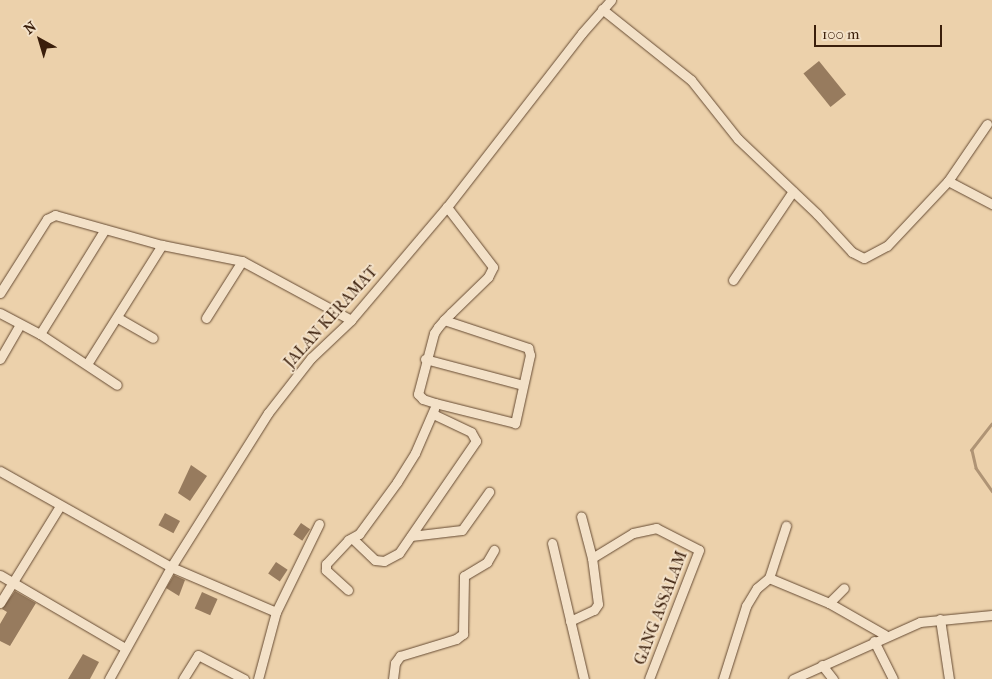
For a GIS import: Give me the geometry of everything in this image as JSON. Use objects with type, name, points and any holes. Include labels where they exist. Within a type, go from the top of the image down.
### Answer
[{"type":"street","name":"JALAN KERAMAT","points":[[109,679],[171,567],[268,412],[311,358],[351,320],[448,207],[611,0]]},
{"type":"street","points":[[602,10],[691,80],[738,139],[793,191],[852,252],[870,258],[887,246],[948,181],[987,124]]},
{"type":"street","points":[[948,181],[992,204]]},
{"type":"street","points":[[732,280],[793,191]]},
{"type":"street","points":[[444,320],[525,346],[530,355],[514,424],[435,404],[423,400],[418,394],[429,341],[444,320],[488,278],[493,266],[448,207]]},
{"type":"street","points":[[0,293],[51,216],[162,245],[242,261],[351,320]]},
{"type":"street","points":[[40,334],[105,229]]},
{"type":"street","points":[[87,364],[118,318],[162,245]]},
{"type":"street","points":[[206,318],[242,261]]},
{"type":"street","points":[[0,313],[40,334],[117,386]]},
{"type":"street","points":[[118,318],[153,338]]},
{"type":"street","points":[[0,359],[20,325]]},
{"type":"street","points":[[425,358],[523,385]]},
{"type":"street","points":[[348,590],[325,568],[353,539],[397,482],[415,453],[433,414],[435,404]]},
{"type":"street","points":[[353,539],[375,560],[384,561],[399,553],[476,441],[471,432],[433,414]]},
{"type":"street","points":[[0,471],[171,567],[276,612]]},
{"type":"street","points":[[411,536],[462,530],[489,492]]},
{"type":"street","points":[[0,603],[60,506]]},
{"type":"street","points":[[570,621],[594,610],[598,604],[592,558],[581,516]]},
{"type":"street","points":[[258,679],[276,612],[319,524]]},
{"type":"street","points":[[723,679],[748,601],[769,578],[786,526]]},
{"type":"street","name":"GANG ASSALAM","points":[[592,558],[633,533],[656,528],[698,548],[700,552],[649,679]]},
{"type":"street","points":[[552,542],[584,679]]},
{"type":"street","points":[[393,679],[395,663],[400,656],[456,639],[463,634],[466,628],[464,576],[486,562],[494,550]]},
{"type":"street","points":[[0,575],[126,648]]},
{"type":"street","points":[[769,578],[829,603],[885,636]]},
{"type":"street","points":[[829,603],[844,588]]},
{"type":"street","points":[[793,679],[885,636],[940,618],[992,616]]},
{"type":"street","points":[[940,618],[949,679]]},
{"type":"street","points":[[874,641],[893,679]]},
{"type":"street","points":[[183,679],[198,655],[244,679]]},
{"type":"street","points":[[822,665],[833,679]]},
{"type":"building","points":[[819,61],[846,94],[831,107],[803,74]]},
{"type":"building","points":[[191,465],[207,476],[190,501],[178,493]]},
{"type":"building","points":[[165,513],[180,521],[173,533],[158,525]]},
{"type":"building","points":[[301,523],[310,529],[302,541],[293,535]]},
{"type":"building","points":[[276,562],[288,570],[280,581],[268,574]]},
{"type":"building","points":[[174,575],[185,580],[179,596],[166,588]]},
{"type":"building","points":[[15,591],[36,603],[10,646],[0,641],[0,624],[7,612],[2,609]]},
{"type":"building","points":[[202,592],[218,599],[210,615],[195,608]]},
{"type":"building","points":[[83,654],[99,662],[90,679],[68,679]]},
{"type":"waterway","points":[[992,424],[972,450],[976,468],[992,491]]}]
